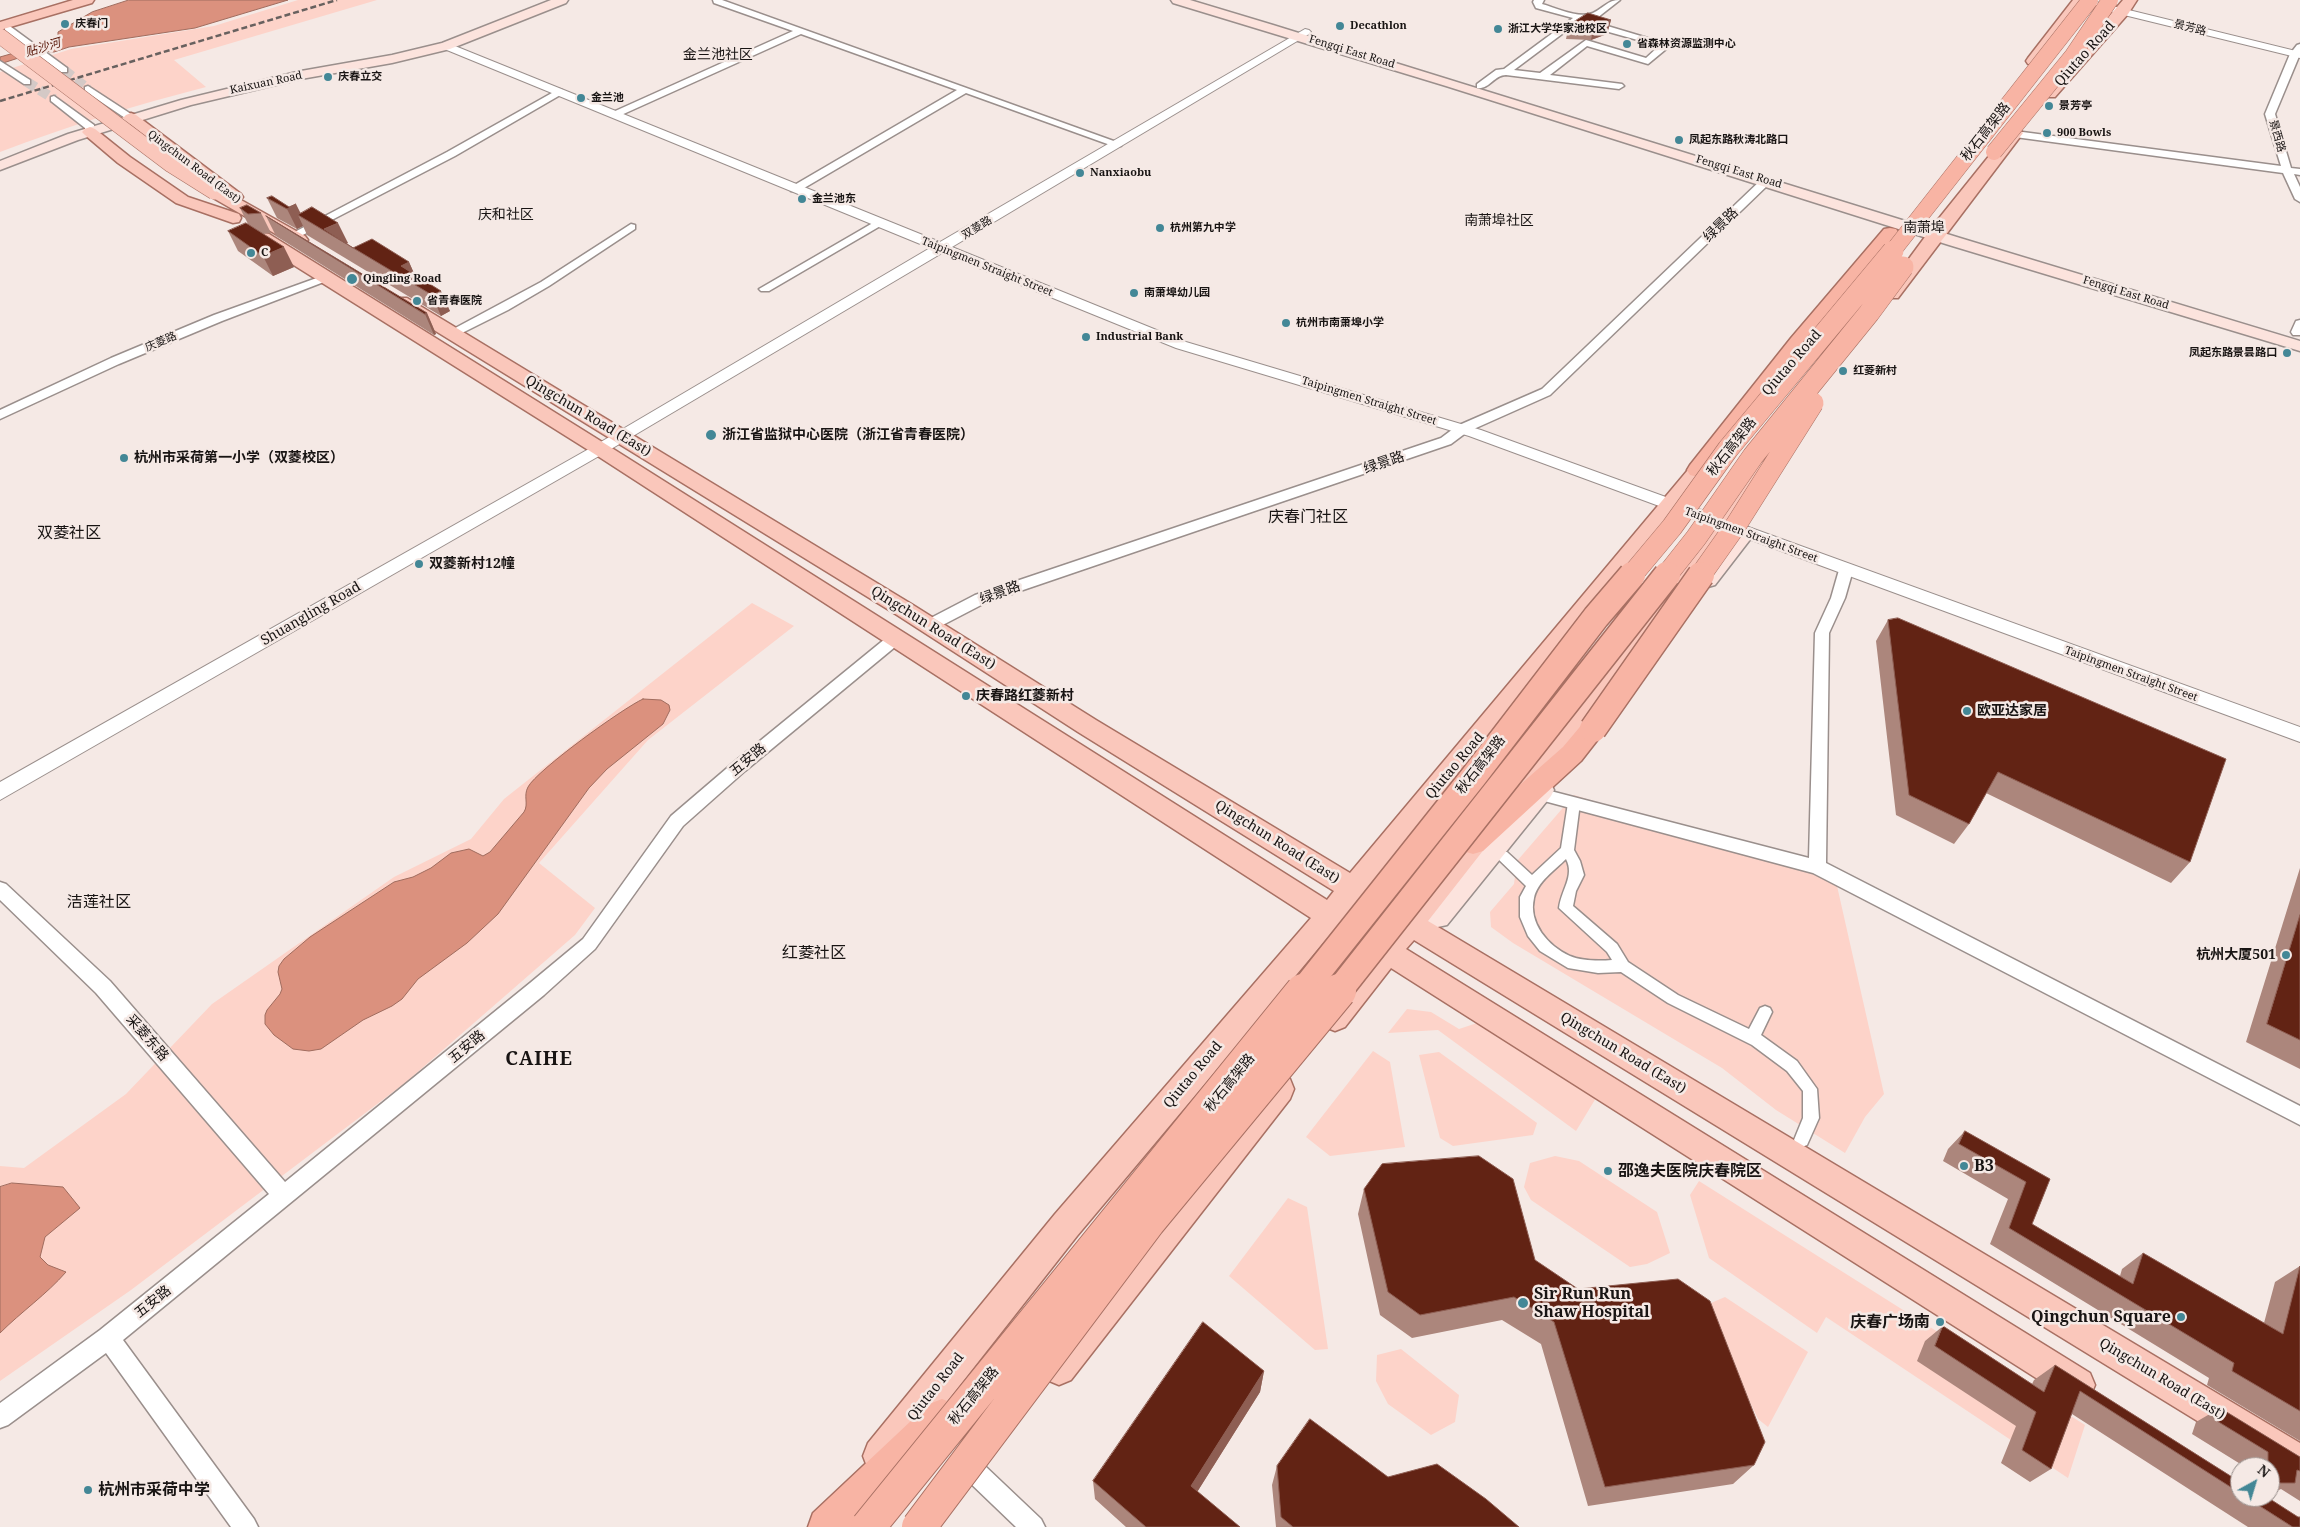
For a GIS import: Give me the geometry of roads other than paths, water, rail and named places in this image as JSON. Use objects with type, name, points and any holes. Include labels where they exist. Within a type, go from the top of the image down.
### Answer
[{"type":"highway","name":"秋石高架路","points":[[868,1527],[1332,955],[1596,617],[1672,527],[1728,449],[1894,250],[1970,153],[2083,0]]},
{"type":"highway","name":"秋石高架路","points":[[919,1527],[1148,1222],[1223,1129],[1347,982],[1696,538],[1753,456],[1869,313],[1887,286],[1916,252],[1950,205],[2073,55],[2121,4]]},
{"type":"highway","points":[[1698,470],[1814,322],[1909,211],[1970,153]]},
{"type":"highway","points":[[1473,844],[1572,754],[1592,729],[1736,525],[1869,313]]},
{"type":"highway","points":[[826,1527],[1014,1347]]},
{"type":"main road","points":[[2,27],[69,0]]},
{"type":"main road","points":[[2,27],[87,0]]},
{"type":"main road","name":"Kaixuan Road","points":[[0,166],[37,150],[131,118],[198,98],[446,46],[488,31],[562,0]]},
{"type":"main road","name":"Fengqi East Road","points":[[1177,0],[1480,86],[1909,222]]},
{"type":"main road","name":"Fengqi East Road","points":[[1198,0],[1766,180],[2299,334]]},
{"type":"main road","name":"Qiutao Road","points":[[826,1527],[1066,1225],[1329,914],[1353,889],[1698,470],[1805,348],[1909,222],[2083,0]]},
{"type":"main road","name":"Qiutao Road","points":[[934,1527],[1387,951],[1473,844],[1568,733],[1734,529],[1774,446],[1847,354],[2014,134],[2121,4]]},
{"type":"main road","points":[[2,27],[208,195]]},
{"type":"main road","points":[[0,49],[157,170],[208,195]]},
{"type":"main road","name":"Qingchun Road (East)","points":[[131,118],[224,187],[257,217]]},
{"type":"main road","name":"Qingchun Road (East)","points":[[90,132],[124,160],[182,200],[233,218]]},
{"type":"main road","name":"Qingchun Road (East)","points":[[208,195],[257,217],[293,236],[317,252]]},
{"type":"main road","name":"Qingchun Road (East)","points":[[208,195],[233,218],[325,278],[600,449],[1387,951],[2102,1400]]},
{"type":"main road","name":"Qingchun Road (East)","points":[[383,291],[622,436],[930,626],[1087,726],[1353,889],[2300,1463]]},
{"type":"main road","points":[[1410,923],[1438,918],[1539,794],[1734,529]]},
{"type":"street","points":[[1540,0],[1537,2],[1540,6],[1580,17],[1594,16],[1616,0]]},
{"type":"street","name":"景芳路","points":[[2083,0],[2121,4],[2298,52]]},
{"type":"street","points":[[717,1],[1117,144]]},
{"type":"street","points":[[1506,72],[1580,17]]},
{"type":"street","points":[[1542,76],[1586,42],[1648,61],[1666,45],[1594,25]]},
{"type":"street","points":[[2,27],[64,70]]},
{"type":"street","points":[[616,114],[801,31]]},
{"type":"street","name":"双菱路","points":[[622,436],[942,249],[1302,34]]},
{"type":"street","name":"Taipingmen Straight Street","points":[[446,46],[1181,345],[1462,429],[2300,736]]},
{"type":"street","name":"景西路","points":[[2298,52],[2270,114],[2287,170],[2300,199]]},
{"type":"street","points":[[0,64],[26,82]]},
{"type":"street","points":[[1480,86],[1499,72],[1619,86]]},
{"type":"street","points":[[88,89],[131,118]]},
{"type":"street","points":[[795,189],[964,90]]},
{"type":"street","points":[[293,236],[451,154],[559,92]]},
{"type":"street","points":[[54,100],[90,126],[90,132]]},
{"type":"street","points":[[2014,134],[2300,172]]},
{"type":"street","name":"绿景路","points":[[930,626],[980,599],[1446,442],[1462,429],[1546,392],[1766,180]]},
{"type":"street","points":[[765,289],[878,223]]},
{"type":"street","points":[[452,333],[504,308],[545,284],[631,227]]},
{"type":"street","name":"庆菱路","points":[[0,415],[124,358],[218,318],[325,278]]},
{"type":"street","name":"Shuangling Road","points":[[0,792],[622,436]]},
{"type":"street","points":[[1817,867],[1822,633],[1838,598],[1846,570]]},
{"type":"street","name":"五安路","points":[[0,1417],[108,1338],[463,1051],[589,944],[677,821],[738,767],[896,638]]},
{"type":"street","points":[[1539,794],[1817,867],[2300,1116]]},
{"type":"street","points":[[1574,803],[1566,850],[1533,884],[1527,897],[1527,917],[1533,932],[1545,947],[1568,962],[1598,968],[1623,966]]},
{"type":"street","points":[[1566,850],[1577,865],[1577,877],[1566,896],[1566,908],[1612,948],[1623,966],[1673,999],[1752,1038],[1792,1066],[1810,1089],[1811,1118],[1802,1140]]},
{"type":"street","points":[[1502,856],[1533,884]]},
{"type":"street","name":"采菱东路","points":[[0,889],[103,988],[284,1196]]},
{"type":"street","points":[[1752,1038],[1765,1012]]},
{"type":"street","points":[[108,1338],[246,1527]]},
{"type":"street","points":[[976,1473],[1033,1527]]},
{"type":"water","name":"贴沙河","points":[[129,0],[288,0],[195,28],[69,47],[54,52],[40,51],[0,64],[0,57],[35,47],[58,37],[58,32],[92,12]]},
{"type":"water","points":[[643,699],[661,700],[669,705],[670,710],[663,724],[607,769],[589,788],[498,914],[467,943],[418,979],[402,999],[363,1020],[321,1049],[309,1051],[293,1049],[274,1035],[265,1024],[265,1015],[282,989],[278,972],[279,966],[284,959],[310,937],[394,882],[413,877],[431,868],[451,853],[469,849],[483,856],[490,852],[524,812],[528,787],[547,767],[581,740]]},
{"type":"water","points":[[12,1183],[63,1187],[80,1208],[45,1237],[40,1257],[48,1265],[66,1272],[51,1288],[0,1333],[0,1187]]},
{"type":"tunnel","points":[[64,70],[88,89]]},
{"type":"tunnel","points":[[27,82],[54,99]]},
{"type":"railway","points":[[0,101],[337,0]]},
{"type":"place","name":"庆春门","points":[[65,24]]},
{"type":"place","name":"Decathlon","points":[[1340,26]]},
{"type":"place","name":"浙江大学华家池校区","points":[[1498,29]]},
{"type":"place","name":"省森林资源监测中心","points":[[1627,44]]},
{"type":"place","name":"庆春立交","points":[[328,77]]},
{"type":"place","name":"金兰池","points":[[581,98]]},
{"type":"place","name":"景芳亭","points":[[2049,106]]},
{"type":"place","name":"900 Bowls","points":[[2047,133]]},
{"type":"place","name":"凤起东路秋涛北路口","points":[[1679,140]]},
{"type":"place","name":"Nanxiaobu","points":[[1080,173]]},
{"type":"place","name":"金兰池东","points":[[802,199]]},
{"type":"place","name":"杭州第九中学","points":[[1160,228]]},
{"type":"place","name":"C","points":[[251,253]]},
{"type":"place","name":"Qingling Road","points":[[352,279]]},
{"type":"place","name":"南萧埠幼儿园","points":[[1134,293]]},
{"type":"place","name":"省青春医院","points":[[417,301]]},
{"type":"place","name":"杭州市南萧埠小学","points":[[1286,323]]},
{"type":"place","name":"Industrial Bank","points":[[1086,337]]},
{"type":"place","name":"凤起东路景昙路口","points":[[2287,353]]},
{"type":"place","name":"红菱新村","points":[[1843,371]]},
{"type":"place","name":"浙江省监狱中心医院（浙江省青春医院）","points":[[711,435]]},
{"type":"place","name":"杭州市采荷第一小学（双菱校区）","points":[[124,458]]},
{"type":"place","name":"双菱新村12幢","points":[[419,564]]},
{"type":"place","name":"庆春路红菱新村","points":[[966,696]]},
{"type":"place","name":"欧亚达家居","points":[[1967,711]]},
{"type":"place","name":"杭州大厦501","points":[[2286,955]]},
{"type":"place","name":"B3","points":[[1964,1166]]},
{"type":"place","name":"邵逸夫医院庆春院区","points":[[1608,1171]]},
{"type":"place","name":"Sir Run Run Shaw Hospital","points":[[1523,1303]]},
{"type":"place","name":"Qingchun Square","points":[[2181,1317]]},
{"type":"place","name":"庆春广场南","points":[[1940,1322]]},
{"type":"place","name":"杭州市采荷中学","points":[[88,1490]]},
{"type":"district","name":"金兰池社区","points":[[718,55]]},
{"type":"district","name":"庆和社区","points":[[506,215]]},
{"type":"district","name":"南萧埠社区","points":[[1499,221]]},
{"type":"district","name":"南萧埠","points":[[1924,228]]},
{"type":"district","name":"庆春门社区","points":[[1308,517]]},
{"type":"district","name":"双菱社区","points":[[69,533]]},
{"type":"district","name":"洁莲社区","points":[[99,902]]},
{"type":"district","name":"红菱社区","points":[[814,953]]},
{"type":"district","name":"CAIHE","points":[[539,1060]]}]
